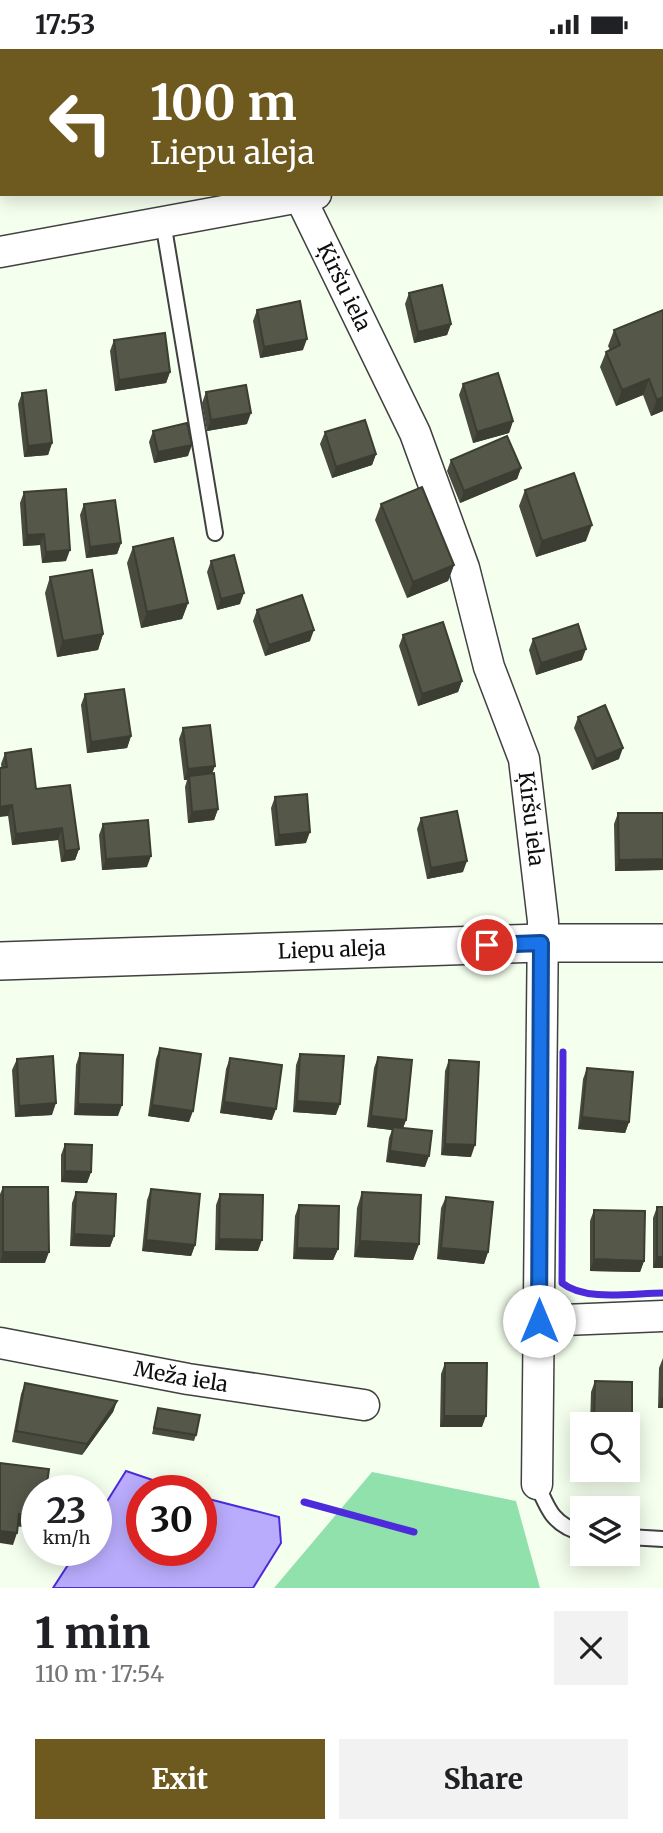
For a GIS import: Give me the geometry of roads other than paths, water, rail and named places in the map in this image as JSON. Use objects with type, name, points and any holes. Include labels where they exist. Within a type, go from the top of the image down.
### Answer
[{"type":"street","points":[[0,252],[295,196]]},
{"type":"street","name":"Ķiršu iela","points":[[295,196],[415,433],[464,568],[489,667],[524,759],[543,921],[537,1484]]},
{"type":"street","name":"Liepu aleja","points":[[0,961],[541,943],[663,943]]},
{"type":"street","points":[[539,1321],[663,1317]]},
{"type":"street","name":"Meža iela","points":[[0,1343],[188,1379],[363,1405]]},
{"type":"lane","points":[[163,222],[215,533]]},
{"type":"lane","points":[[537,1484],[549,1510],[570,1530]]},
{"type":"lane","points":[[640,1538],[663,1539]]},
{"type":"waterway","points":[[563,1052],[562,1283],[572,1289],[597,1295],[663,1293]]},
{"type":"waterway","points":[[304,1502],[414,1532]]}]
